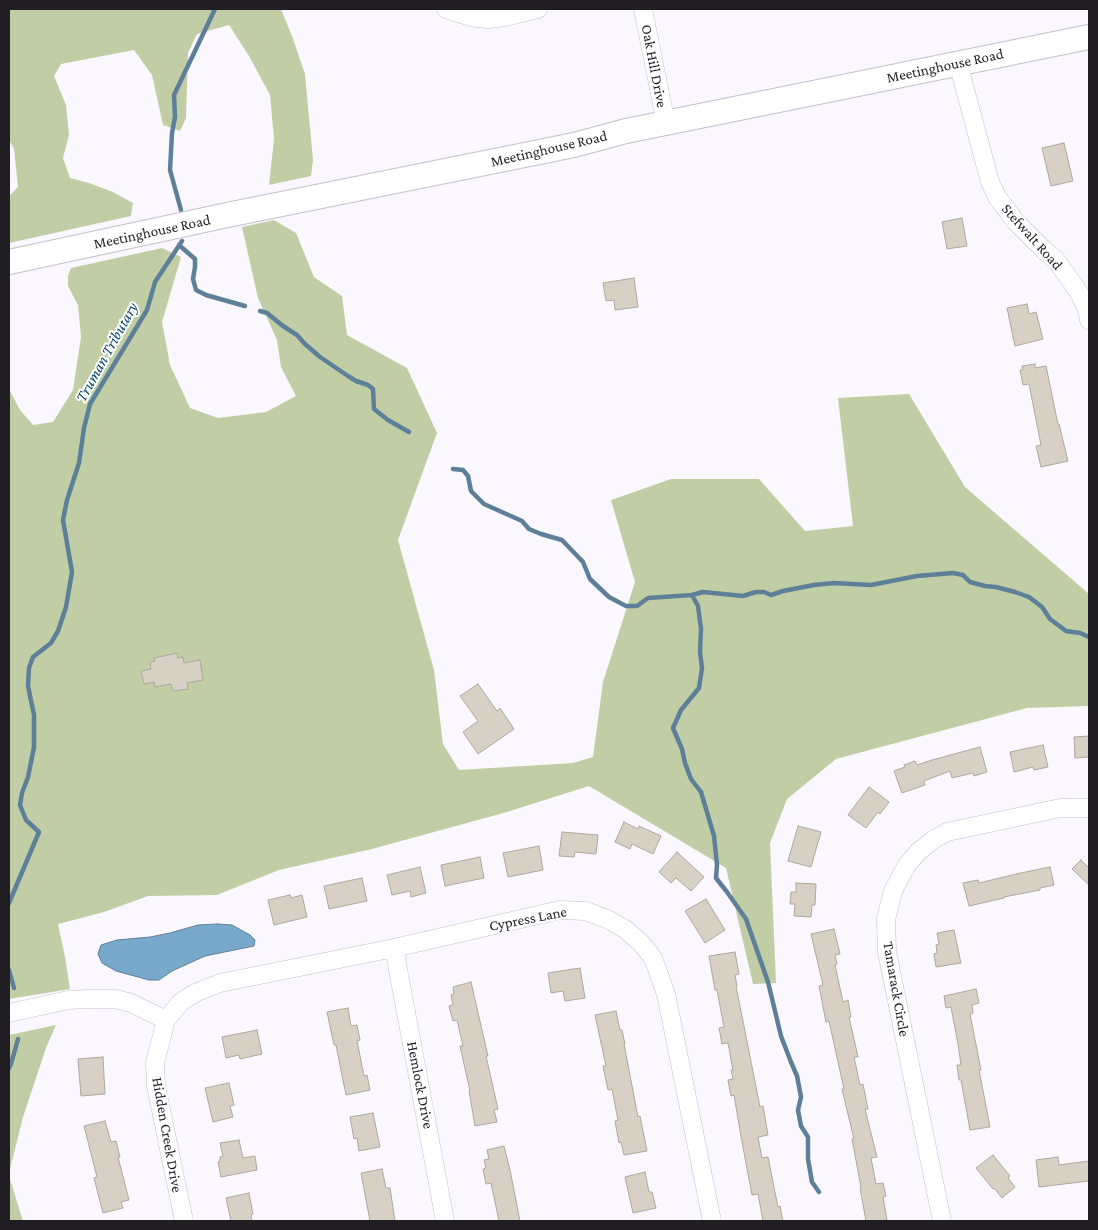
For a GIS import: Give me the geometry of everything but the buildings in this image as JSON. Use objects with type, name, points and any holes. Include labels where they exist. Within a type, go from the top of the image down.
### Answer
[{"type":"street","points":[[446,9],[476,18],[489,19],[538,9]]},
{"type":"street","name":"Oak Hill Drive","points":[[643,9],[666,124]]},
{"type":"street","name":"Meetinghouse Road","points":[[9,262],[241,212],[574,145],[626,131],[1089,37]]},
{"type":"street","name":"Stefwalt Road","points":[[958,63],[990,182],[997,197],[1016,222],[1056,260],[1078,291],[1087,309],[1089,320]]},
{"type":"street","name":"Tamarack Circle","points":[[942,1221],[887,952],[886,919],[893,891],[907,865],[918,852],[947,832],[1060,808],[1089,808]]},
{"type":"street","name":"Cypress Lane","points":[[166,1020],[181,1002],[195,993],[220,983],[394,948],[560,910],[586,911],[607,919],[625,929],[641,942],[653,958],[666,994],[712,1221]]},
{"type":"street","name":"Hemlock Drive","points":[[394,948],[445,1221]]},
{"type":"street","points":[[9,1013],[68,1000],[116,999],[131,1002],[166,1020]]},
{"type":"street","name":"Hidden Creek Drive","points":[[166,1020],[155,1063],[156,1086],[184,1221]]},
{"type":"green space","points":[[9,9],[281,9],[305,74],[313,160],[311,176],[269,185],[274,139],[270,95],[249,56],[229,25],[197,34],[188,53],[186,118],[180,131],[163,125],[152,75],[134,50],[61,64],[54,76],[66,105],[69,135],[63,158],[70,178],[113,192],[133,203],[131,216],[9,243],[9,196],[18,187],[14,149],[9,140]]},
{"type":"green space","points":[[274,220],[296,233],[314,277],[342,296],[347,335],[407,368],[437,433],[398,540],[434,670],[443,744],[459,770],[573,763],[593,757],[603,682],[635,582],[611,500],[671,479],[759,479],[805,531],[853,526],[838,398],[909,394],[965,487],[1089,594],[1089,706],[1027,708],[836,759],[787,799],[770,843],[776,983],[753,984],[726,868],[589,786],[507,812],[372,849],[279,870],[217,895],[148,896],[104,912],[58,924],[70,989],[9,999],[9,389],[20,410],[33,425],[53,422],[73,390],[81,337],[78,305],[68,286],[68,276],[71,268],[162,248],[181,257],[162,322],[170,365],[190,408],[218,418],[266,412],[296,396],[281,367],[277,340],[258,298],[242,227]]},
{"type":"green space","points":[[56,1025],[46,1048],[23,1117],[9,1173],[9,1035]]},
{"type":"green space","points":[[9,1176],[23,1221],[9,1221]]},
{"type":"water","points":[[198,925],[232,925],[250,935],[255,940],[254,946],[205,956],[172,971],[159,980],[149,980],[116,971],[102,963],[98,954],[101,945],[117,940],[150,937]]},
{"type":"waterway","points":[[181,210],[170,170],[175,117],[174,95],[215,9]]},
{"type":"waterway","name":"Truman Tributary","points":[[9,903],[39,832],[26,820],[20,805],[34,747],[34,715],[28,686],[29,668],[33,657],[51,643],[58,631],[66,607],[72,572],[63,520],[67,500],[79,463],[90,404],[147,310],[155,282],[182,241]]},
{"type":"waterway","points":[[179,245],[195,259],[193,279],[196,290],[206,295],[245,306]]},
{"type":"waterway","points":[[260,311],[267,313],[297,335],[320,357],[356,381],[373,389],[374,409],[388,420],[409,432]]},
{"type":"waterway","points":[[453,469],[463,470],[468,476],[471,491],[484,504],[522,521],[529,529],[562,540],[583,562],[590,579],[609,597],[626,606],[637,606],[648,598],[692,595],[703,592],[743,596],[764,592],[771,595],[814,585],[834,583],[871,585],[917,576],[953,573],[963,575],[970,582],[996,587],[1029,597],[1042,607],[1050,619],[1066,631],[1080,633],[1089,637]]},
{"type":"waterway","points":[[692,595],[698,606],[701,629],[700,652],[702,668],[699,688],[681,710],[673,728],[691,779],[701,792],[714,836],[717,865],[716,878],[746,919],[768,982],[781,1036],[797,1076],[801,1097],[798,1110],[801,1126],[808,1137],[808,1159],[812,1182],[819,1192]]},
{"type":"waterway","name":"Truman Tributary","points":[[9,970],[14,988]]},
{"type":"waterway","name":"Truman Tributary","points":[[9,1068],[18,1039]]}]
